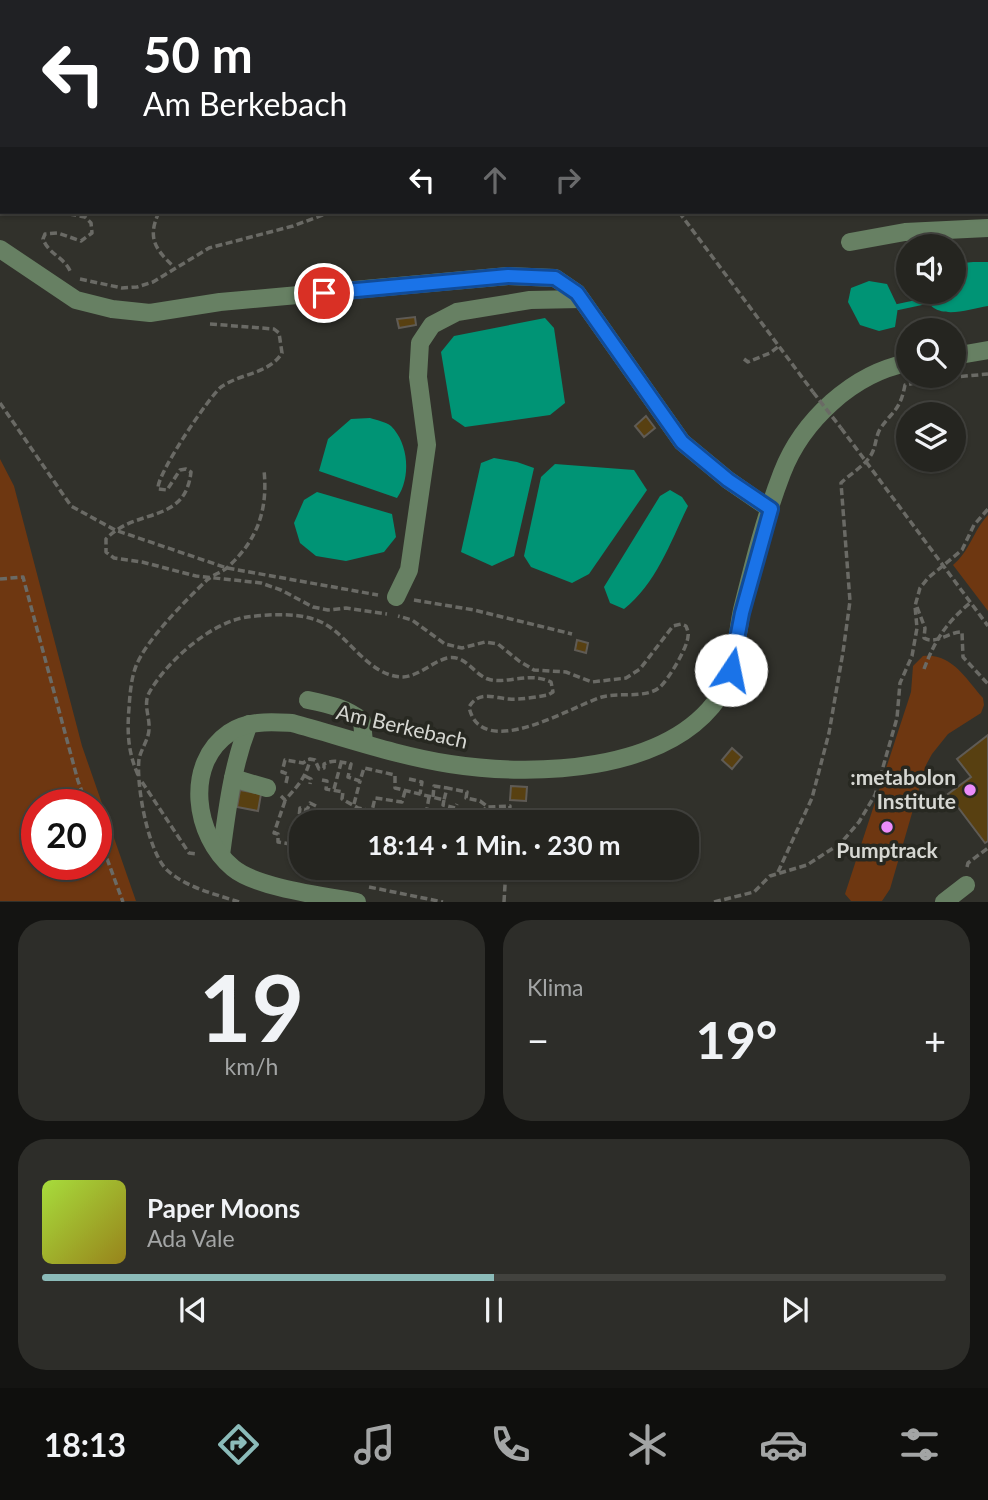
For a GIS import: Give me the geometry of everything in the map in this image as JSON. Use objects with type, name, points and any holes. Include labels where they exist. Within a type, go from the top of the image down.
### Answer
[{"type":"lane","points":[[850,242],[905,232],[988,228]]},
{"type":"lane","points":[[0,249],[76,300],[112,309],[150,313],[219,302],[508,276],[555,278],[577,293],[682,442],[728,480],[771,509]]},
{"type":"lane","points":[[396,597],[409,570],[427,445],[418,377],[420,343],[432,325],[457,312],[530,300],[581,299]]},
{"type":"lane","points":[[966,354],[988,351]]},
{"type":"lane","name":"Am Berkebach","points":[[249,724],[292,723],[448,764],[487,768],[555,769],[610,761],[678,736],[711,707],[721,694],[731,670],[742,613],[782,471],[805,431],[836,398],[867,377],[896,367]]},
{"type":"lane","points":[[308,700],[355,715],[362,721],[365,743]]},
{"type":"lane","points":[[221,855],[233,778],[249,724]]},
{"type":"lane","points":[[249,724],[223,738],[202,769],[198,806],[211,840],[235,870],[248,877],[356,901]]},
{"type":"lane","points":[[233,778],[267,788]]},
{"type":"lane","points":[[944,901],[966,885]]},
{"type":"path","points":[[69,214],[85,217],[92,233],[81,241],[52,232],[45,234],[43,239],[47,248],[66,263],[72,278],[122,288],[153,282],[209,248],[293,226],[326,214]]},
{"type":"path","points":[[158,214],[153,229],[156,247],[161,256],[175,267]]},
{"type":"path","points":[[681,214],[988,626]]},
{"type":"path","points":[[208,324],[274,329],[279,333],[282,353],[270,368],[236,379],[218,389],[168,459],[157,483],[158,489],[167,490],[180,470],[186,468],[191,472],[190,481],[182,500],[172,509],[133,521],[115,530],[106,538],[104,546],[106,552],[114,558],[211,577],[261,583],[313,607],[328,610],[346,608],[394,615],[412,620],[445,644],[462,648],[485,642],[498,644],[534,670],[566,672],[592,682],[626,678],[640,669],[673,626],[686,626],[689,638],[680,660],[660,688],[646,693],[615,694],[600,698],[531,727],[503,731],[478,724],[472,718],[469,707],[473,701],[480,696],[509,699],[548,695],[553,692],[551,682],[534,677],[489,680],[463,660],[455,658],[402,677],[372,664],[327,625],[313,618],[295,615],[247,617],[229,622],[203,635],[173,662],[147,696],[150,731],[139,760],[142,811],[157,857],[166,869],[181,880],[216,896],[239,901]]},
{"type":"path","points":[[744,359],[748,362],[780,346]]},
{"type":"path","points":[[778,872],[813,798],[829,733],[850,601],[841,483],[866,462],[873,452],[880,429],[892,417],[902,400],[905,385],[934,379],[988,374]]},
{"type":"path","points":[[0,402],[71,506],[115,530],[227,568],[474,610],[572,634]]},
{"type":"path","points":[[221,855],[189,853],[141,780],[130,757],[128,725],[131,687],[136,665],[153,640],[211,577],[227,568],[247,548],[260,524],[267,492],[264,470]]},
{"type":"path","points":[[714,901],[754,891],[778,872],[807,865],[841,843],[859,822],[875,795],[897,718],[900,683],[912,656],[917,628],[915,606],[920,588],[962,550],[974,525],[988,509]]},
{"type":"path","points":[[0,579],[23,577],[81,789]]},
{"type":"path","points":[[924,669],[935,641],[953,617],[971,603]]},
{"type":"path","points":[[915,606],[928,640],[935,641],[962,632],[963,657],[988,684]]},
{"type":"path","points":[[285,800],[305,776],[310,759]]},
{"type":"path","points":[[289,844],[278,842],[278,834],[274,833],[285,800],[288,774],[282,772],[285,760],[303,763],[310,759],[315,760],[319,769],[331,761],[351,764],[348,777],[360,780]]},
{"type":"path","points":[[334,789],[341,762]]},
{"type":"path","points":[[354,804],[364,768],[395,775],[395,788],[444,800]]},
{"type":"path","points":[[305,776],[311,779],[310,784]]},
{"type":"path","points":[[409,779],[422,782],[420,794]]},
{"type":"path","points":[[322,780],[327,781],[326,789],[343,792],[342,799],[368,810]]},
{"type":"path","points":[[428,810],[434,786],[467,792],[466,798],[480,801],[488,807]]},
{"type":"path","points":[[267,788],[285,800]]},
{"type":"path","points":[[447,788],[443,805],[455,808],[457,804]]},
{"type":"path","points":[[372,810],[376,797],[402,802],[405,790]]},
{"type":"path","points":[[307,810],[310,803],[316,806]]},
{"type":"path","points":[[483,810],[488,807],[510,806],[510,810]]},
{"type":"path","points":[[966,885],[968,863],[988,848]]},
{"type":"path","points":[[112,872],[123,901]]},
{"type":"path","points":[[504,901],[505,880]]},
{"type":"path","points":[[368,886],[443,901]]},
{"type":"shaded area","points":[[988,262],[988,306],[959,312],[934,308],[930,304],[966,304],[966,263]]},
{"type":"shaded area","points":[[869,281],[887,284],[898,307],[895,327],[879,331],[860,325],[848,302],[851,288]]},
{"type":"shaded area","points":[[545,318],[554,328],[565,403],[550,415],[465,427],[452,418],[441,352],[454,336]]},
{"type":"shaded area","points":[[370,418],[391,426],[402,442],[406,471],[402,490],[397,498],[319,471],[328,439],[351,419]]},
{"type":"shaded area","points":[[494,458],[534,468],[514,556],[492,566],[461,552],[481,463]]},
{"type":"shaded area","points":[[0,459],[14,486],[82,746],[97,789],[21,789],[21,880],[112,880],[112,832],[136,901],[0,901]]},
{"type":"shaded area","points":[[555,464],[634,470],[647,490],[589,574],[572,583],[531,567],[524,556],[541,477]]},
{"type":"shaded area","points":[[670,490],[682,497],[688,506],[662,561],[645,587],[624,609],[610,603],[604,587],[660,496]]},
{"type":"shaded area","points":[[317,492],[392,514],[396,537],[384,552],[346,561],[316,556],[300,543],[294,523],[304,500]]},
{"type":"shaded area","points":[[988,515],[988,611],[953,565],[964,554]]},
{"type":"shaded area","name":"Pumptrack","points":[[923,656],[942,658],[957,668],[983,698],[984,705],[981,713],[948,734],[926,765],[890,889],[882,901],[851,901],[845,894],[911,692],[913,666]]},
{"type":"building","points":[[415,317],[416,325],[399,328],[397,319]]},
{"type":"building","points":[[646,416],[655,428],[644,437],[635,426]]},
{"type":"building","points":[[577,640],[588,643],[586,653],[575,650]]},
{"type":"building","name":":metabolon Institute","points":[[988,735],[988,841],[985,843],[948,794],[971,777],[957,759]]},
{"type":"building","points":[[732,748],[742,757],[732,769],[722,760]]},
{"type":"building","points":[[511,786],[527,787],[526,801],[510,800]]},
{"type":"building","points":[[240,790],[261,794],[258,811],[237,807]]},
{"type":"waterway","points":[[898,307],[912,304]]},
{"type":"place","name":":metabolon Institute","points":[[970,790]]},
{"type":"place","name":"Pumptrack","points":[[887,827]]},
{"type":"route","points":[[324,293],[508,276],[555,278],[577,293],[682,442],[728,480],[771,509],[755,559],[731,670]]}]
